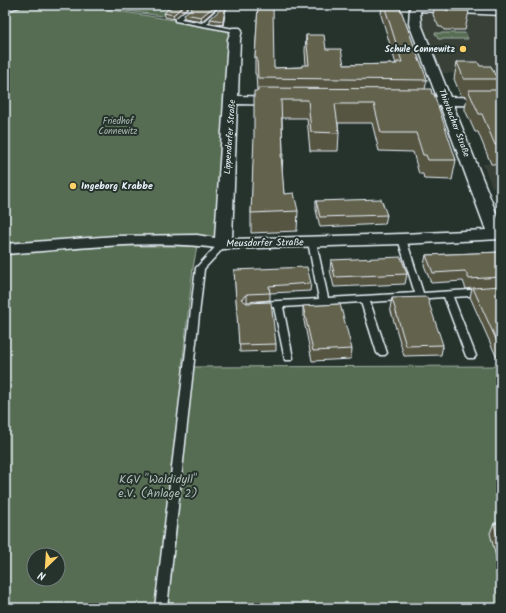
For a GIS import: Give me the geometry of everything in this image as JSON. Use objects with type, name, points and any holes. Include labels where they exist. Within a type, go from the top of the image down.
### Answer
[{"type":"street","points":[[5,8],[15,5]]},
{"type":"street","points":[[415,8],[501,12]]},
{"type":"street","name":"Thierbacher Straße","points":[[415,8],[415,24],[498,234]]},
{"type":"street","name":"Lippendorfer Straße","points":[[223,244],[232,100],[234,40],[236,30]]},
{"type":"street","points":[[232,100],[296,101]]},
{"type":"street","points":[[422,101],[501,102]]},
{"type":"street","name":"Meusdorfer Straße","points":[[5,249],[116,241],[197,240],[223,244],[402,239],[498,234]]},
{"type":"lane","points":[[194,6],[177,20],[236,30]]},
{"type":"lane","points":[[204,24],[220,10]]},
{"type":"lane","points":[[402,239],[420,296]]},
{"type":"lane","points":[[312,242],[324,301]]},
{"type":"lane","points":[[161,608],[200,268],[223,244]]},
{"type":"lane","points":[[247,306],[501,291]]},
{"type":"lane","points":[[448,295],[471,356]]},
{"type":"lane","points":[[365,299],[382,353]]},
{"type":"lane","points":[[278,304],[288,358]]},
{"type":"shaded area","name":"Schule Connewitz","points":[[415,7],[501,12],[501,74],[435,73]]},
{"type":"shaded area","points":[[483,164],[501,164],[501,187],[492,187]]},
{"type":"green space","name":"Friedhof Connewitz","points":[[15,5],[80,5],[236,30],[223,244],[197,240],[5,249],[5,8]]},
{"type":"green space","points":[[87,5],[175,5],[162,16]]},
{"type":"green space","points":[[435,33],[465,33],[468,39],[438,39]]},
{"type":"green space","name":"KGV \"Waldidyll\" e.V. (Anlage 2)","points":[[122,246],[197,246],[193,268],[182,367],[501,366],[501,608],[5,608],[5,253]]},
{"type":"building","points":[[174,5],[185,5],[173,15],[164,13]]},
{"type":"building","points":[[196,5],[216,5],[201,17],[184,14]]},
{"type":"building","points":[[226,5],[223,21],[210,19],[223,7]]},
{"type":"building","points":[[258,5],[273,5],[274,68],[302,67],[302,65],[309,65],[306,35],[324,35],[326,49],[341,49],[344,65],[397,64],[397,62],[402,62],[384,5],[399,5],[427,80],[258,78],[257,58],[255,58]]},
{"type":"building","points":[[440,5],[466,5],[469,11],[447,11],[446,8],[442,8]]},
{"type":"building","points":[[457,62],[478,62],[480,66],[491,66],[495,75],[501,71],[501,79],[464,79]]},
{"type":"building","points":[[258,88],[431,89],[456,160],[428,160],[426,155],[423,155],[416,133],[381,133],[374,104],[335,104],[339,133],[311,132],[308,100],[281,100],[283,154],[281,154],[284,194],[294,193],[298,211],[251,213],[254,91],[258,91]]},
{"type":"building","points":[[469,90],[501,90],[501,145],[495,145],[482,114],[479,114]]},
{"type":"building","points":[[381,199],[387,215],[320,217],[316,201]]},
{"type":"building","points":[[501,252],[501,277],[469,279],[465,271],[433,273],[426,255]]},
{"type":"building","points":[[401,257],[407,274],[335,277],[331,260]]},
{"type":"building","points":[[307,267],[311,283],[269,286],[270,293],[247,294],[241,299],[247,303],[271,302],[276,344],[239,345],[234,270]]},
{"type":"building","points":[[501,286],[501,346],[499,346],[473,288]]},
{"type":"building","points":[[427,297],[443,345],[406,346],[392,298]]},
{"type":"building","points":[[340,304],[352,349],[313,351],[303,306]]},
{"type":"building","points":[[494,523],[501,524],[501,552]]},
{"type":"place","name":"Schule Connewitz","points":[[463,49]]},
{"type":"place","name":"Ingeborg Krabbe","points":[[73,186]]}]
